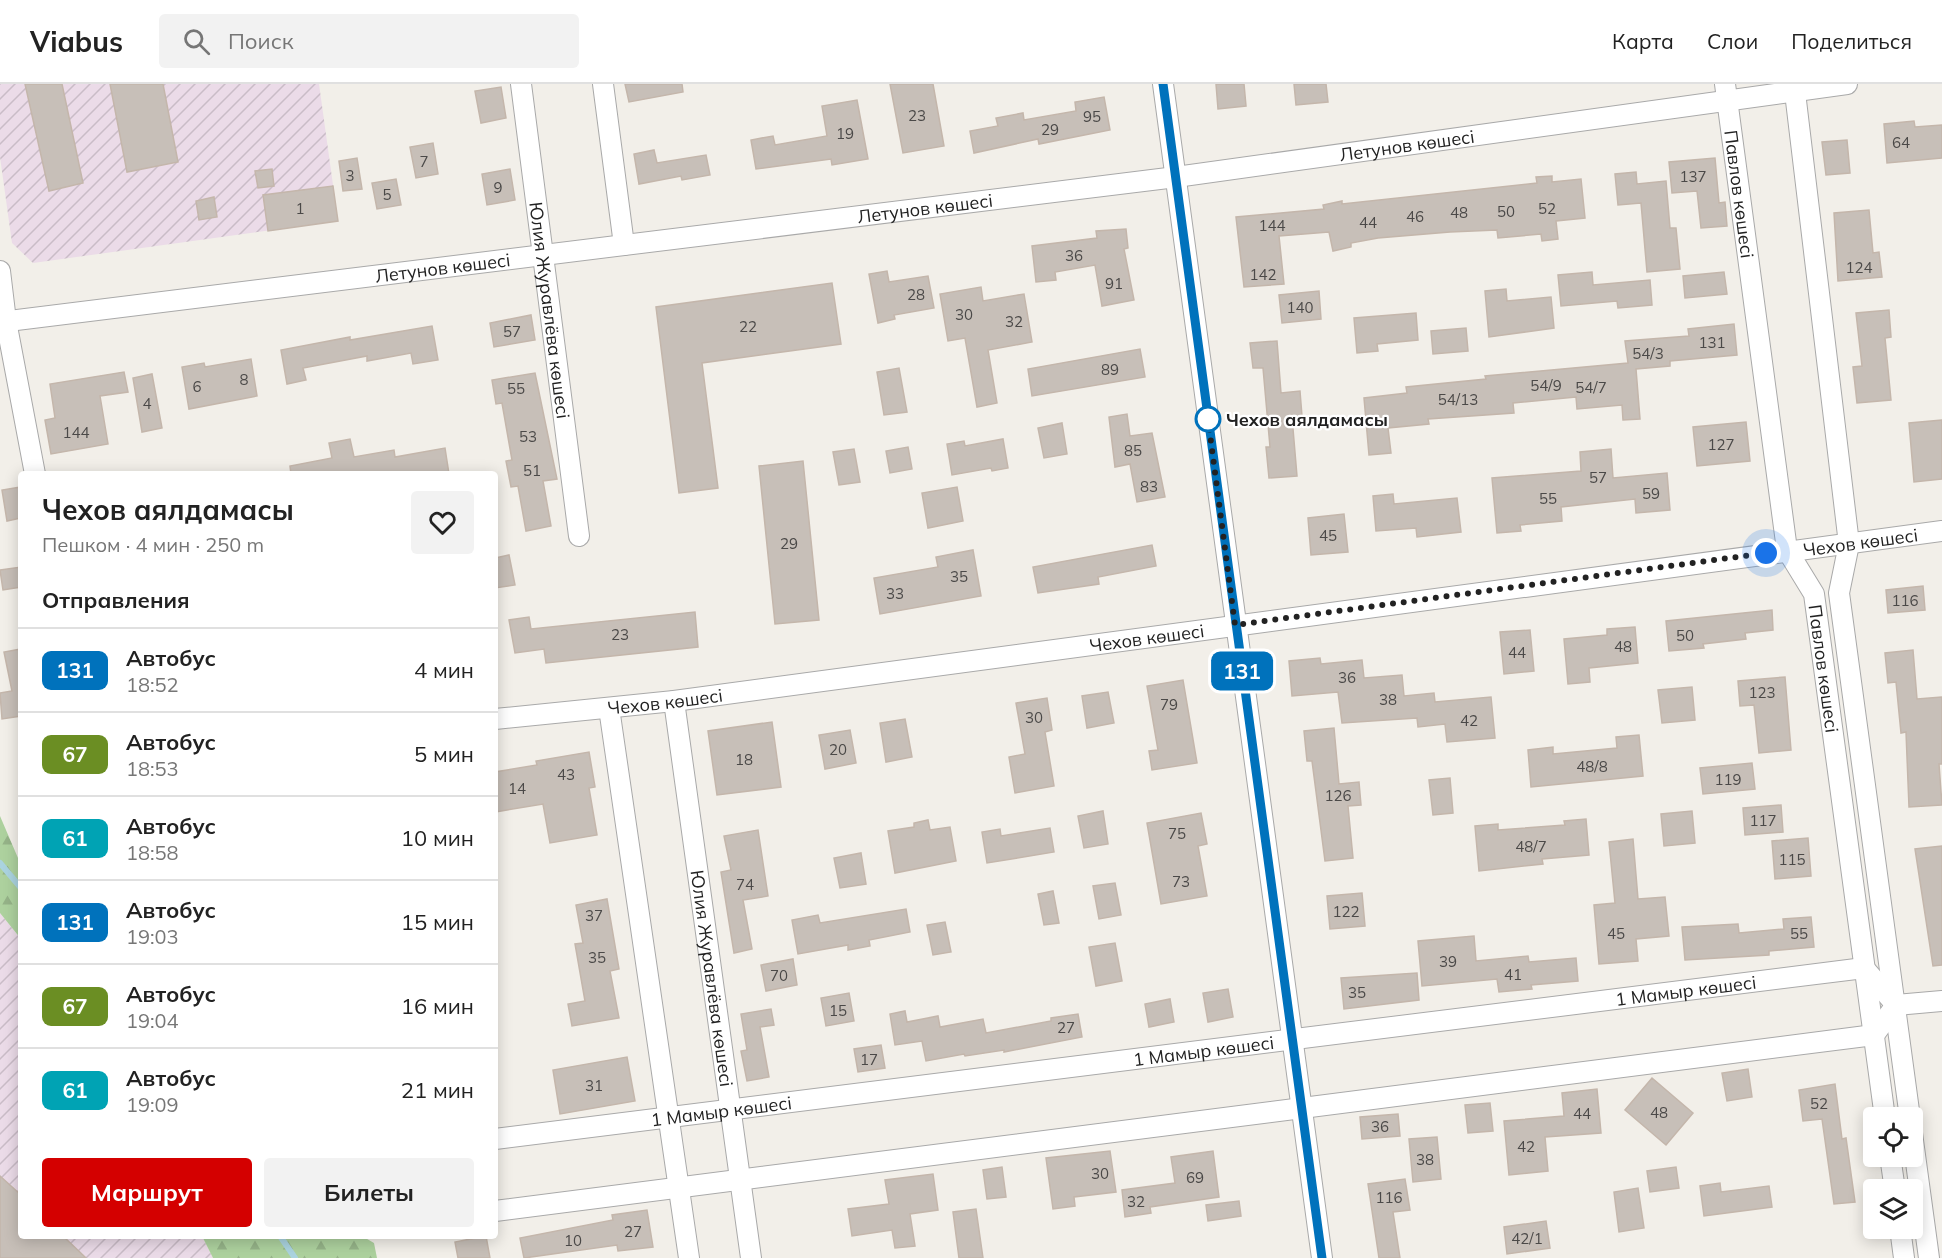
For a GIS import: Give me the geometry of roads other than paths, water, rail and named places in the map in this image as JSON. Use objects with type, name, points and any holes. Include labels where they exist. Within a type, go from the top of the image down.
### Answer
[{"type":"street","name":"Юлия Журавлёва көшесі","points":[[521,84],[579,536]]},
{"type":"street","points":[[603,84],[624,245]]},
{"type":"street","points":[[1163,84],[1322,1258]]},
{"type":"street","name":"Летунов көшесі","points":[[3,321],[1176,177],[1726,92],[1847,84]]},
{"type":"street","name":"Павлов көшесі","points":[[1794,88],[1850,544],[1839,593],[1909,1107]]},
{"type":"street","name":"Павлов көшесі","points":[[1726,92],[1787,550],[1814,594],[1884,1107]]},
{"type":"street","points":[[0,271],[3,321],[34,471]]},
{"type":"street","name":"Чехов көшесі","points":[[498,719],[674,701],[1942,531]]},
{"type":"street","name":"Юлия Журавлёва көшесі","points":[[674,701],[751,1258]]},
{"type":"street","points":[[609,708],[689,1258]]},
{"type":"street","points":[[1864,968],[1896,1005]]},
{"type":"street","name":"1 Мамыр көшесі","points":[[498,1139],[1864,968]]},
{"type":"street","points":[[498,1211],[1874,1035],[1896,1005],[1942,1001]]},
{"type":"street","points":[[1917,1167],[1929,1258]]},
{"type":"street","points":[[1901,1239],[1904,1258]]},
{"type":"waterway","points":[[0,863],[18,884]]},
{"type":"waterway","points":[[282,1239],[295,1258]]},
{"type":"place","name":"Чехов аялдамасы","points":[[1208,419]]}]
